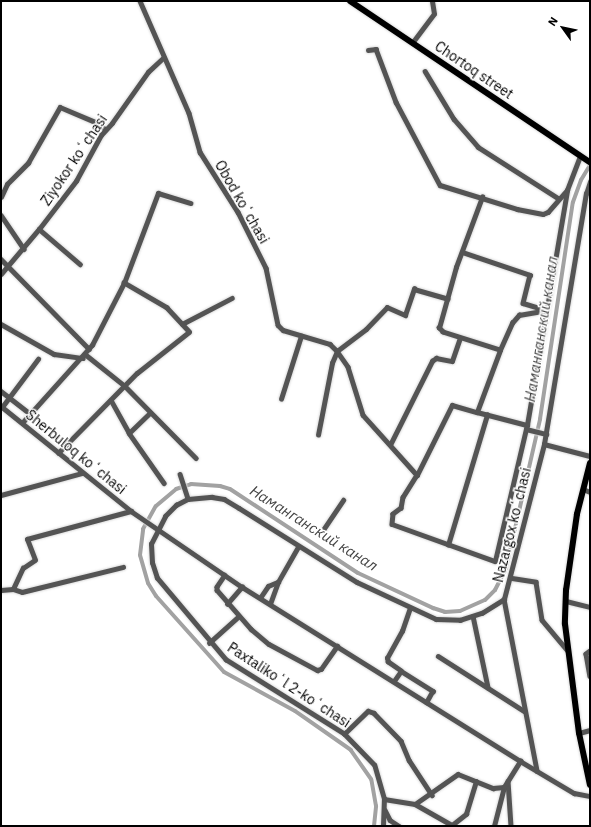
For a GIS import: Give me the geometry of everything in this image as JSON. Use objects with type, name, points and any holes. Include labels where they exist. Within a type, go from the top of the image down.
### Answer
[{"type":"main road","name":"Chortoq street","points":[[350,1],[590,162]]},
{"type":"main road","points":[[590,464],[577,514],[566,600],[568,651],[579,733],[590,785]]},
{"type":"street","points":[[140,1],[163,58]]},
{"type":"street","points":[[412,43],[434,14],[432,1]]},
{"type":"street","points":[[368,50],[376,49],[396,102],[437,182],[517,209],[543,214],[548,212],[558,198],[567,190]]},
{"type":"street","name":"Ziyokor koʻchasi","points":[[1,274],[24,249],[76,181],[105,129],[112,124],[148,72],[163,58]]},
{"type":"street","name":"Obod koʻchasi","points":[[163,58],[189,113],[200,152],[238,212],[266,268],[278,325],[283,330],[330,344],[337,351],[348,367],[363,416],[417,475]]},
{"type":"street","points":[[425,71],[454,119],[478,147],[558,198]]},
{"type":"street","points":[[1,197],[7,184],[28,163],[60,107],[96,122],[105,129]]},
{"type":"street","points":[[546,434],[526,427],[487,414],[452,405],[417,475],[403,497],[401,508],[393,514],[391,522],[396,526],[448,545],[495,560],[526,427],[567,190],[582,157]]},
{"type":"street","name":"Nazargox koʻchasi","points":[[158,530],[171,509],[187,497],[212,497],[224,499],[298,547],[357,582],[436,619],[448,621],[473,616],[504,599],[512,578],[544,444],[586,194],[590,182]]},
{"type":"street","points":[[22,423],[89,349],[124,283],[158,193],[190,203]]},
{"type":"street","points":[[482,197],[462,252],[439,328],[443,332],[500,350]]},
{"type":"street","points":[[1,215],[24,249]]},
{"type":"street","points":[[39,229],[80,264]]},
{"type":"street","points":[[462,252],[530,275],[523,303],[546,310]]},
{"type":"street","points":[[1,259],[89,349]]},
{"type":"street","points":[[58,453],[149,362],[189,332],[165,306],[124,283]]},
{"type":"street","points":[[318,435],[332,363],[337,351],[366,329],[387,307],[405,315],[414,289],[448,299]]},
{"type":"street","points":[[182,324],[232,298]]},
{"type":"street","points":[[477,412],[500,350],[512,323],[519,315],[546,310]]},
{"type":"street","points":[[1,324],[54,354],[84,356],[125,386],[196,458]]},
{"type":"street","points":[[281,399],[301,336]]},
{"type":"street","points":[[390,445],[432,362],[436,358],[452,361],[460,338]]},
{"type":"street","points":[[2,408],[38,359]]},
{"type":"street","points":[[1,391],[30,414]]},
{"type":"street","points":[[111,400],[129,433],[164,483]]},
{"type":"street","name":"Sherbuloq koʻchasi","points":[[2,408],[131,512],[242,587],[520,761],[574,793],[590,796]]},
{"type":"street","points":[[129,433],[150,413]]},
{"type":"street","points":[[448,545],[487,414]]},
{"type":"street","points":[[544,444],[590,456]]},
{"type":"street","points":[[1,495],[82,473]]},
{"type":"street","points":[[180,476],[187,497]]},
{"type":"street","points":[[583,489],[590,492]]},
{"type":"street","points":[[323,530],[343,500]]},
{"type":"street","points":[[13,589],[23,568],[35,560],[27,539],[131,512]]},
{"type":"street","name":"Paxtalikoʻl 2-koʻchasi","points":[[158,530],[151,544],[152,563],[157,578],[209,643],[226,660],[344,734],[374,765],[384,799],[383,826]]},
{"type":"street","points":[[270,604],[278,582],[298,547]]},
{"type":"street","points":[[1,590],[13,589],[22,592],[123,567]]},
{"type":"street","points":[[225,575],[216,587],[227,604],[258,637],[317,670],[321,669],[337,646]]},
{"type":"street","points":[[512,578],[536,582],[542,620],[568,651]]},
{"type":"street","points":[[260,598],[268,586],[278,582]]},
{"type":"street","points":[[227,604],[242,587]]},
{"type":"street","points":[[504,599],[524,711],[537,771]]},
{"type":"street","points":[[566,600],[590,607]]},
{"type":"street","points":[[410,608],[402,630],[387,658],[388,662],[400,671],[433,691],[427,702]]},
{"type":"street","points":[[209,643],[239,616]]},
{"type":"street","points":[[473,616],[488,687]]},
{"type":"street","points":[[590,651],[586,654],[590,676]]},
{"type":"street","points":[[438,656],[524,711]]},
{"type":"street","points":[[394,681],[400,671]]},
{"type":"street","points":[[344,734],[368,711],[374,712],[401,741],[409,760],[432,795]]},
{"type":"street","points":[[579,733],[590,729]]},
{"type":"street","points":[[494,826],[504,787],[520,761]]},
{"type":"street","points":[[416,804],[432,795],[458,774],[493,788],[504,787]]},
{"type":"street","points":[[508,781],[511,826]]},
{"type":"street","points":[[384,799],[416,804],[452,825],[466,814],[476,782]]},
{"type":"street","points":[[384,809],[390,820],[399,826]]},
{"type":"waterway","name":"Наманганский канал","points":[[374,826],[376,806],[371,779],[351,750],[295,711],[224,672],[156,596],[148,583],[140,555],[143,529],[156,506],[176,489],[191,484],[220,486],[230,489],[358,573],[433,608],[445,612],[460,611],[485,600],[495,590],[506,568],[540,419],[573,202],[581,180],[590,165]]}]
